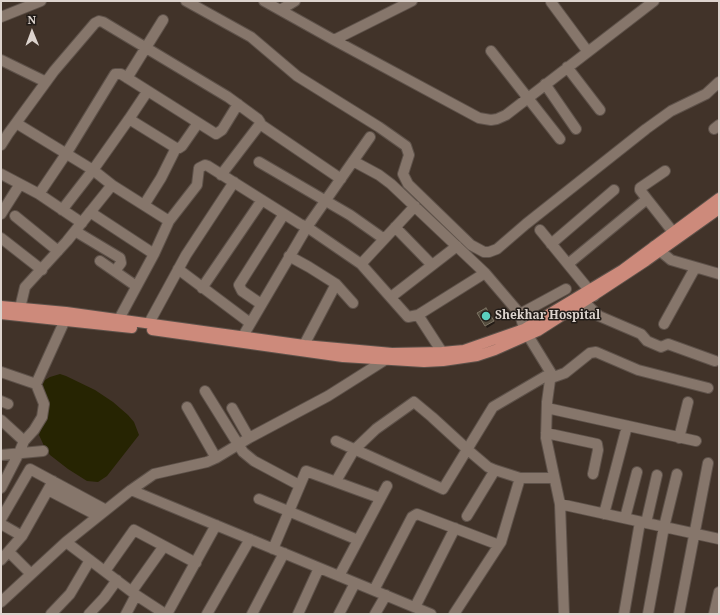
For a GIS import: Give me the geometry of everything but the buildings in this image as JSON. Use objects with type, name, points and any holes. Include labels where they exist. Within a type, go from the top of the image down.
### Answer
[{"type":"main road","points":[[657,249],[673,232],[719,198]]},
{"type":"main road","points":[[1,314],[145,329],[342,358],[424,362],[444,361],[477,356],[495,350],[592,292],[622,270],[719,209]]},
{"type":"main road","points":[[1,306],[66,312],[304,345],[392,353],[442,352],[464,350],[526,332],[538,331],[584,302],[592,292]]},
{"type":"street","points":[[1,17],[41,1]]},
{"type":"street","points":[[186,1],[251,38],[297,76],[379,127],[406,146],[409,155],[404,179],[471,245],[484,252],[490,252],[497,249],[526,224],[646,129],[671,111],[706,94],[719,82]]},
{"type":"street","points":[[264,1],[479,118],[491,120],[497,119],[506,114],[528,98],[654,1]]},
{"type":"street","points":[[280,10],[295,1]]},
{"type":"street","points":[[334,40],[412,1]]},
{"type":"street","points":[[551,2],[588,52]]},
{"type":"street","points":[[127,78],[162,20]]},
{"type":"street","points":[[1,145],[4,133],[16,123],[46,82],[90,28],[99,21],[145,47],[238,104],[258,119],[260,124],[340,179]]},
{"type":"street","points":[[491,51],[560,139]]},
{"type":"street","points":[[1,60],[46,82]]},
{"type":"street","points":[[567,67],[600,110]]},
{"type":"street","points":[[39,194],[66,154],[116,73],[127,78],[216,134],[219,133],[238,104]]},
{"type":"street","points":[[545,84],[576,129]]},
{"type":"street","points":[[62,210],[93,170],[147,92]]},
{"type":"street","points":[[129,119],[176,148],[180,148],[182,146],[198,123]]},
{"type":"street","points":[[16,123],[93,170],[112,185],[169,221]]},
{"type":"street","points":[[221,175],[260,124]]},
{"type":"street","points":[[243,336],[307,227],[370,137]]},
{"type":"street","points":[[144,205],[161,178],[176,148]]},
{"type":"street","points":[[353,161],[379,175],[391,184],[485,273],[520,314],[526,332],[551,376],[546,433],[547,446],[560,504],[564,614]]},
{"type":"street","points":[[259,162],[356,218],[384,239]]},
{"type":"street","points":[[119,319],[154,254],[169,221],[197,185],[198,171],[202,166],[208,166],[234,182],[307,227],[361,264],[408,317],[418,315],[485,273]]},
{"type":"street","points":[[665,171],[640,188],[640,190],[673,232]]},
{"type":"street","points":[[1,174],[39,194],[62,210],[79,227],[120,258],[120,263],[115,272]]},
{"type":"street","points":[[149,323],[186,255],[234,182]]},
{"type":"street","points":[[1,214],[20,184]]},
{"type":"street","points":[[20,308],[25,287],[42,270],[79,227],[112,185]]},
{"type":"street","points":[[551,244],[614,190]]},
{"type":"street","points":[[568,264],[647,199]]},
{"type":"street","points":[[202,288],[262,200]]},
{"type":"street","points":[[361,264],[415,206]]},
{"type":"street","points":[[90,212],[154,254]]},
{"type":"street","points":[[261,304],[242,291],[239,286],[284,214]]},
{"type":"street","points":[[15,216],[58,251]]},
{"type":"street","points":[[395,227],[432,265]]},
{"type":"street","points":[[540,230],[592,292]]},
{"type":"street","points":[[1,238],[42,270]]},
{"type":"street","points":[[391,297],[457,246]]},
{"type":"street","points":[[657,249],[671,260],[719,274]]},
{"type":"street","points":[[289,256],[309,266],[336,284],[353,303]]},
{"type":"street","points":[[100,261],[136,286]]},
{"type":"street","points":[[664,324],[695,268]]},
{"type":"street","points":[[178,269],[250,323]]},
{"type":"street","points":[[304,345],[336,284]]},
{"type":"street","points":[[520,314],[566,289]]},
{"type":"street","points":[[584,302],[599,316],[641,334],[647,341],[660,347],[668,344],[715,361]]},
{"type":"street","points":[[418,315],[442,352]]},
{"type":"street","points":[[1,488],[24,441],[39,423],[44,410],[44,404],[36,384],[65,320]]},
{"type":"street","points":[[336,441],[442,489],[445,488],[493,407],[551,376],[565,373],[590,353],[596,352],[638,370],[708,388]]},
{"type":"street","points":[[1,602],[66,542],[131,490],[154,474],[206,462],[216,458],[249,438],[328,396],[385,360]]},
{"type":"street","points":[[1,372],[36,384]]},
{"type":"street","points":[[205,390],[238,445],[248,458],[299,485]]},
{"type":"street","points":[[336,481],[354,450],[376,429],[414,402],[468,450],[495,470],[520,478],[554,478]]},
{"type":"street","points":[[679,438],[688,402]]},
{"type":"street","points":[[187,407],[216,458]]},
{"type":"street","points":[[232,408],[249,438]]},
{"type":"street","points":[[547,408],[696,442]]},
{"type":"street","points":[[1,420],[24,441]]},
{"type":"street","points":[[604,514],[627,426]]},
{"type":"street","points":[[546,433],[597,444],[598,450],[593,474]]},
{"type":"street","points":[[1,455],[43,451]]},
{"type":"street","points":[[679,614],[708,463]]},
{"type":"street","points":[[1,519],[30,469],[50,486],[102,513]]},
{"type":"street","points":[[467,516],[495,470]]},
{"type":"street","points":[[273,549],[306,471],[380,498]]},
{"type":"street","points":[[625,518],[638,472]]},
{"type":"street","points":[[648,614],[664,527],[677,474]]},
{"type":"street","points":[[624,614],[643,522],[657,475]]},
{"type":"street","points":[[454,614],[501,542],[520,478]]},
{"type":"street","points":[[1,560],[22,536],[50,486]]},
{"type":"street","points":[[339,576],[387,486]]},
{"type":"street","points":[[131,490],[386,595],[418,610],[431,614]]},
{"type":"street","points":[[259,499],[358,540]]},
{"type":"street","points":[[560,504],[719,539]]},
{"type":"street","points":[[374,590],[414,515],[420,514],[499,545]]},
{"type":"street","points":[[1,524],[22,536]]},
{"type":"street","points":[[66,542],[134,593],[166,614],[216,525]]},
{"type":"street","points":[[418,610],[455,528]]},
{"type":"street","points":[[105,571],[134,530],[196,563]]},
{"type":"street","points":[[207,614],[250,539]]},
{"type":"street","points":[[126,614],[134,593],[164,546]]},
{"type":"street","points":[[9,552],[31,574]]},
{"type":"street","points":[[252,614],[284,553]]},
{"type":"street","points":[[51,614],[70,594],[90,560]]},
{"type":"street","points":[[298,614],[319,568]]},
{"type":"street","points":[[89,614],[104,598],[117,580]]},
{"type":"street","points":[[340,614],[355,583]]},
{"type":"street","points":[[714,614],[719,592]]},
{"type":"street","points":[[376,614],[386,595]]},
{"type":"shaded area","points":[[60,374],[95,390],[113,402],[134,422],[139,435],[107,476],[98,482],[87,481],[50,455],[39,435],[46,417],[43,384],[45,380],[50,377]]},
{"type":"place","name":"Shekhar Hospital","points":[[486,316]]}]
